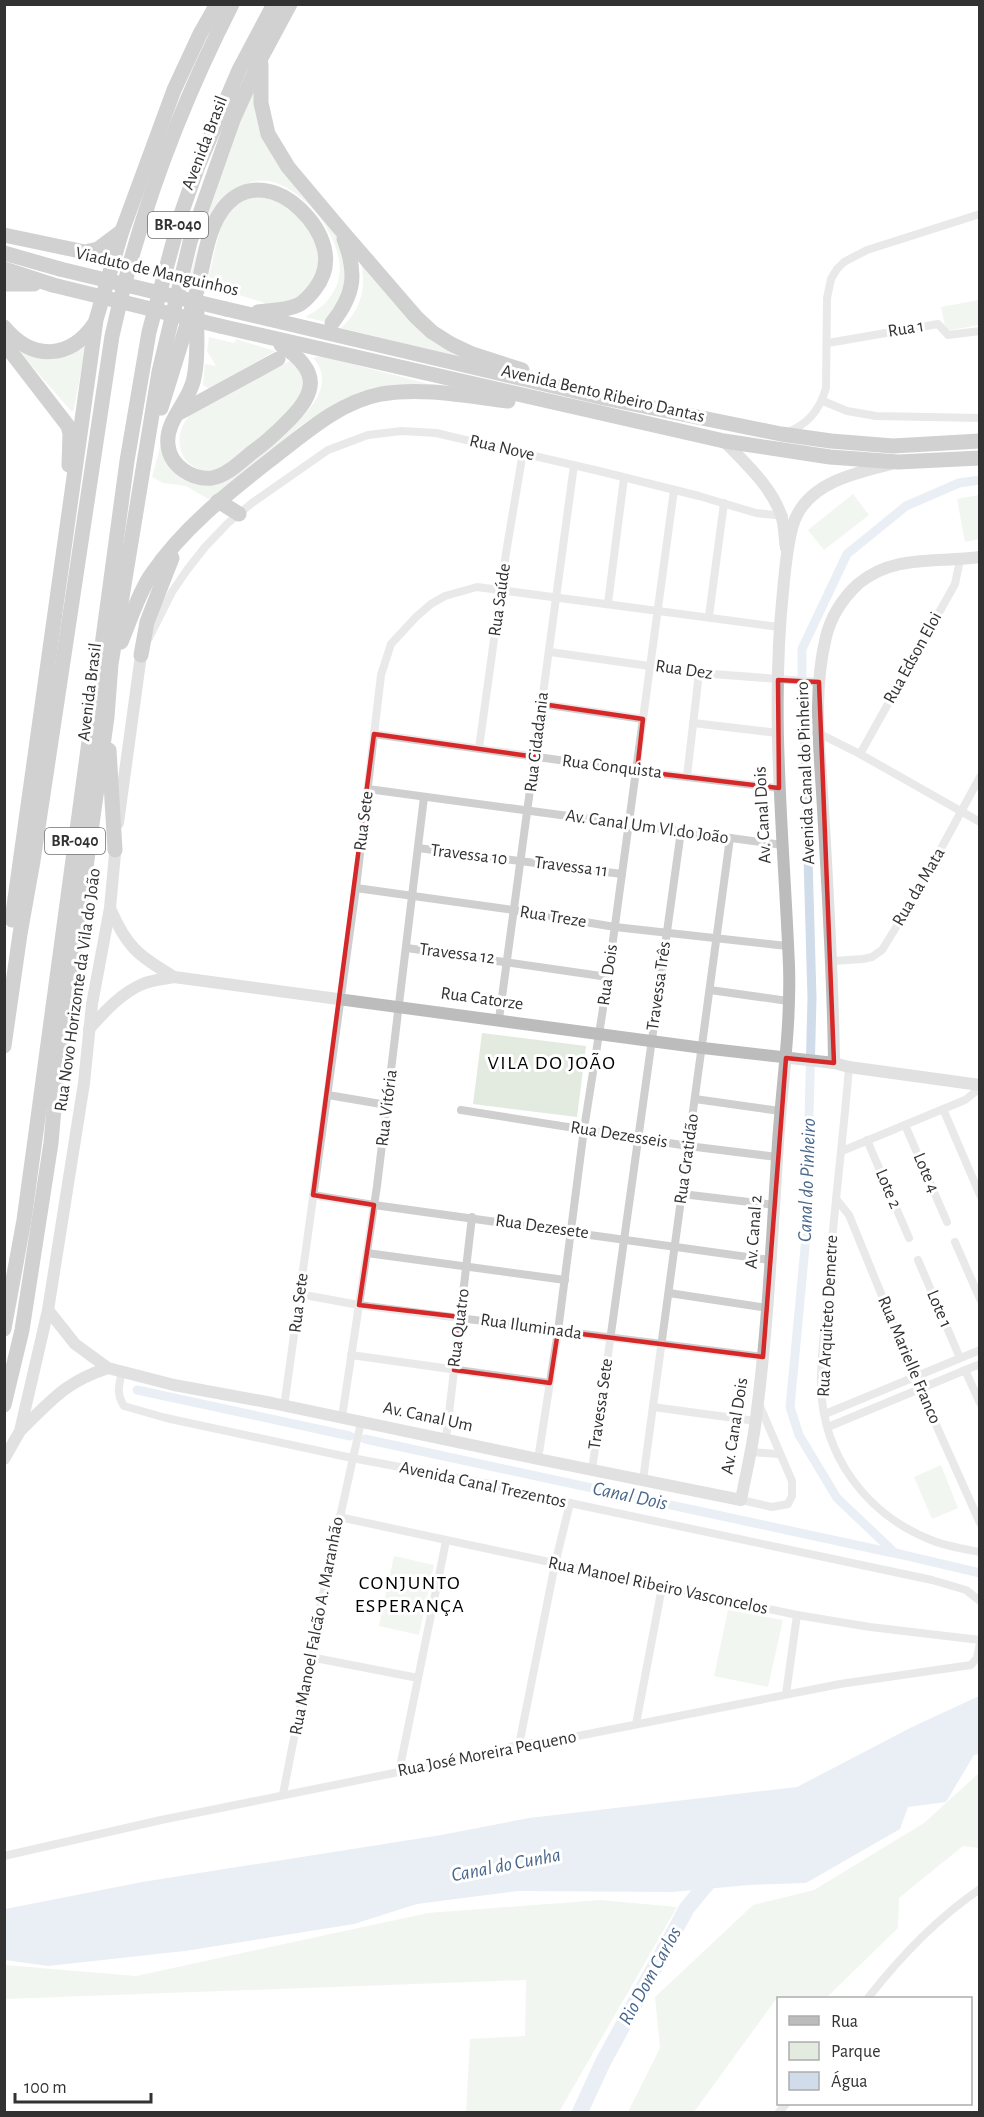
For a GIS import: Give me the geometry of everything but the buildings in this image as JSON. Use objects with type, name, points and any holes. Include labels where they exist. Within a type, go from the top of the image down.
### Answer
[{"type":"highway","points":[[200,34],[210,4]]},
{"type":"highway","points":[[4,973],[96,320],[122,231],[174,90],[200,34],[218,4]]},
{"type":"highway","name":"Avenida Brasil","points":[[4,1046],[112,336],[130,257],[161,161],[232,4]]},
{"type":"highway","name":"Avenida Brasil","points":[[4,1329],[24,1220],[127,461],[149,332],[174,238],[198,166],[239,70],[274,4]]},
{"type":"highway","name":"Avenida Brasil","points":[[4,1405],[22,1330],[51,1143],[57,1074],[107,717],[111,664],[159,372],[190,242],[233,120],[261,58],[290,4]]},
{"type":"highway","points":[[261,58],[261,103],[268,134],[288,167],[416,317],[432,332],[472,354],[604,398]]},
{"type":"highway","points":[[143,469],[197,288],[204,254],[218,216],[228,203],[243,194],[260,190],[277,192],[305,214],[316,229],[323,241],[326,267],[318,284],[307,299],[299,305],[246,313]]},
{"type":"highway","points":[[88,489],[88,448],[106,311],[130,226],[132,203]]},
{"type":"highway","points":[[4,235],[85,252],[98,249],[122,231]]},
{"type":"highway","points":[[332,323],[348,297],[353,274],[352,259],[341,231]]},
{"type":"highway","name":"Viaduto de Manguinhos","points":[[4,253],[60,269],[246,313]]},
{"type":"highway","points":[[4,269],[53,285]]},
{"type":"highway","points":[[4,284],[53,285]]},
{"type":"highway","name":"Viaduto de Manguinhos","points":[[53,285],[221,326]]},
{"type":"highway","points":[[197,288],[193,381],[172,423],[168,437],[168,450],[177,464],[193,475],[214,478],[227,472],[263,445],[300,411],[308,399],[310,375],[304,364],[273,340]]},
{"type":"highway","name":"Avenida Bento Ribeiro Dantas","points":[[246,313],[604,398],[781,434],[893,446],[980,441]]},
{"type":"highway","points":[[4,327],[15,339],[33,350],[57,351],[79,341],[96,320]]},
{"type":"highway","name":"Avenida Bento Ribeiro Dantas","points":[[221,326],[273,340],[724,441],[830,457],[898,462],[980,458]]},
{"type":"highway","points":[[4,343],[68,426],[70,434],[67,533]]},
{"type":"highway","points":[[178,413],[278,359]]},
{"type":"highway","points":[[111,664],[149,577],[186,532],[218,501],[323,420],[363,399],[381,394],[416,391],[530,404],[569,406]]},
{"type":"highway","points":[[218,501],[239,514]]},
{"type":"highway","points":[[141,655],[147,622],[167,568],[186,532]]},
{"type":"highway","points":[[107,717],[115,850]]},
{"type":"highway","points":[[24,1220],[51,1143]]},
{"type":"street","points":[[781,434],[810,419],[823,401],[826,388],[828,343],[827,297],[831,279],[837,269],[844,262],[867,250],[980,214]]},
{"type":"street","name":"Rua 1","points":[[828,343],[938,324],[948,335],[980,332]]},
{"type":"street","points":[[823,401],[847,411],[876,416],[980,418]]},
{"type":"street","name":"Rua Nove","points":[[239,514],[328,450],[368,435],[402,431],[436,434],[523,452],[756,513],[782,517]]},
{"type":"street","points":[[724,441],[768,490],[782,517],[787,556]]},
{"type":"street","name":"Rua Saúde","points":[[479,748],[523,452]]},
{"type":"street","points":[[787,556],[796,515],[809,498],[844,476],[898,462]]},
{"type":"street","name":"Rua Cidadania","points":[[499,1019],[574,465]]},
{"type":"street","points":[[608,603],[624,478]]},
{"type":"street","name":"Rua Dois","points":[[538,1459],[652,665],[657,609],[674,490]]},
{"type":"street","points":[[709,616],[724,503]]},
{"type":"street","name":"Rua Novo Horizonte da Vila do João","points":[[4,1459],[20,1431],[48,1310],[84,1083],[89,1029],[110,908],[115,850],[141,655],[172,592],[187,570],[205,547],[239,514]]},
{"type":"street","points":[[782,517],[796,515]]},
{"type":"street","name":"Av. Canal Dois","points":[[786,1058],[789,966],[779,788],[778,680],[780,627],[787,556]]},
{"type":"street","name":"Avenida Canal do Pinheiro","points":[[834,1063],[833,961],[818,733],[822,654],[831,619],[838,606],[859,584],[874,573],[903,562],[980,557]]},
{"type":"street","name":"Rua Edson Eloi","points":[[860,754],[956,584],[960,560]]},
{"type":"street","name":"Rua Sete","points":[[285,1407],[356,888],[381,675],[386,654],[399,634],[431,604],[445,596],[477,586],[780,627]]},
{"type":"street","name":"Rua Dez","points":[[550,652],[699,673],[819,682]]},
{"type":"street","points":[[687,776],[699,673]]},
{"type":"street","points":[[542,704],[643,719]]},
{"type":"street","points":[[693,723],[778,733]]},
{"type":"street","points":[[818,733],[860,754],[980,822]]},
{"type":"street","name":"Rua Conquista","points":[[374,734],[637,771],[779,788]]},
{"type":"street","name":"Rua da Mata","points":[[833,961],[863,960],[882,950],[913,900],[980,777]]},
{"type":"street","name":"Av. Canal Um Vl.do João","points":[[368,789],[783,845]]},
{"type":"street","name":"Rua Vitória","points":[[342,1418],[374,1205],[424,797]]},
{"type":"street","name":"Travessa Três","points":[[624,1238],[681,831]]},
{"type":"street","name":"Rua Gratidão","points":[[643,1480],[718,940],[730,838]]},
{"type":"street","name":"Travessa 10","points":[[418,848],[520,861]]},
{"type":"street","name":"Travessa 11","points":[[520,861],[622,874]]},
{"type":"street","name":"Rua Treze","points":[[356,888],[615,927],[787,946]]},
{"type":"street","name":"Rua Catorze","points":[[110,908],[128,944],[139,955],[174,976]]},
{"type":"street","name":"Travessa 12","points":[[407,948],[608,977]]},
{"type":"street","name":"Rua Catorze","points":[[89,1029],[107,1008],[133,989],[174,976],[703,1048],[834,1063],[980,1086]]},
{"type":"street","points":[[710,990],[788,1001]]},
{"type":"street","points":[[695,1099],[780,1111],[786,1058]]},
{"type":"street","name":"Rua Arquiteto Demetre","points":[[849,1067],[821,1384],[828,1427],[844,1466],[857,1487],[886,1516],[932,1541],[980,1552]]},
{"type":"street","points":[[842,1151],[965,1100],[980,1086]]},
{"type":"street","points":[[328,1095],[387,1105]]},
{"type":"street","points":[[943,1109],[980,1195]]},
{"type":"street","name":"Rua Dezesseis","points":[[461,1110],[688,1146],[777,1157]]},
{"type":"street","name":"Av. Canal 2","points":[[763,1357],[780,1111]]},
{"type":"street","name":"Lote 4","points":[[905,1125],[947,1222]]},
{"type":"street","name":"Lote 2","points":[[867,1140],[909,1238]]},
{"type":"street","name":"Rua Dezesete","points":[[313,1194],[374,1205],[770,1260]]},
{"type":"street","points":[[682,1194],[775,1205]]},
{"type":"street","name":"Rua Marielle Franco","points":[[836,1199],[849,1215],[920,1389],[980,1523]]},
{"type":"street","name":"Rua Quatro","points":[[446,1439],[472,1217]]},
{"type":"street","name":"Travessa Sete","points":[[592,1470],[624,1238]]},
{"type":"street","points":[[955,1242],[980,1299]]},
{"type":"street","points":[[367,1253],[565,1280]]},
{"type":"street","name":"Lote 1","points":[[918,1260],[960,1358]]},
{"type":"street","points":[[669,1293],[767,1308]]},
{"type":"street","name":"Rua Iluminada","points":[[299,1294],[359,1305],[763,1357]]},
{"type":"street","points":[[48,1310],[75,1344],[108,1368]]},
{"type":"street","points":[[825,1414],[980,1350]]},
{"type":"street","points":[[351,1355],[550,1383]]},
{"type":"street","name":"Av. Canal Dois","points":[[741,1500],[756,1421],[763,1357]]},
{"type":"street","points":[[828,1427],[980,1364]]},
{"type":"street","points":[[20,1431],[61,1390],[108,1368]]},
{"type":"street","name":"Av. Canal Um","points":[[108,1368],[174,1385],[272,1403],[741,1500]]},
{"type":"street","points":[[965,1370],[980,1403]]},
{"type":"street","name":"Avenida Canal Trezentos","points":[[122,1371],[118,1390],[124,1406],[166,1418],[352,1458],[490,1484],[932,1580],[966,1590],[980,1601]]},
{"type":"street","points":[[741,1500],[772,1507],[788,1504],[793,1489],[792,1481],[758,1401]]},
{"type":"street","points":[[653,1407],[756,1421]]},
{"type":"street","name":"Rua Manoel Falcão A. Maranhão","points":[[283,1794],[339,1517],[361,1422]]},
{"type":"street","points":[[750,1452],[779,1454]]},
{"type":"street","points":[[519,1745],[555,1564],[570,1503]]},
{"type":"street","name":"Rua Manoel Ribeiro Vasconcelos","points":[[339,1517],[797,1615],[980,1641]]},
{"type":"street","points":[[399,1772],[446,1541]]},
{"type":"street","points":[[636,1724],[662,1587]]},
{"type":"street","points":[[786,1694],[797,1615]]},
{"type":"street","name":"Rua José Moreira Pequeno","points":[[4,1857],[161,1820],[399,1772],[519,1745],[578,1736],[840,1684],[971,1665],[977,1658],[980,1641]]},
{"type":"street","points":[[310,1657],[418,1678]]},
{"type":"street","points":[[869,1997],[911,1947],[945,1916],[980,1889]]},
{"type":"highlighted area","points":[[778,680],[819,682],[834,1063],[786,1058],[763,1357],[558,1331],[550,1383],[454,1370],[460,1317],[359,1305],[374,1205],[313,1195],[374,734],[536,757],[542,704],[643,719],[637,771],[779,788]]},
{"type":"green space","points":[[256,79],[258,104],[337,234],[346,255],[346,297],[325,322],[305,317],[322,306],[335,289],[339,274],[338,257],[333,240],[324,223],[298,195],[284,186],[269,181],[252,182],[226,195],[194,281],[189,280],[219,172]]},
{"type":"green space","points":[[259,195],[290,204],[318,236],[321,272],[298,301],[271,305],[207,285],[227,213],[238,202]]},
{"type":"green space","points":[[360,259],[415,324],[477,361],[341,328],[354,313],[361,296],[363,278]]},
{"type":"green space","points":[[979,300],[979,325],[946,331],[941,307]]},
{"type":"green space","points":[[209,337],[234,343],[236,339],[275,351],[210,389],[203,385],[205,364],[216,366],[207,351]]},
{"type":"green space","points":[[87,340],[74,409],[72,412],[16,348]]},
{"type":"green space","points":[[322,356],[432,385],[344,399],[304,423],[210,500],[186,486],[163,483],[152,477],[163,436],[184,476],[224,474],[243,468],[287,432],[318,397],[322,384],[321,371],[313,358]]},
{"type":"green space","points":[[294,359],[308,379],[303,402],[226,467],[211,471],[189,464],[183,455],[180,433],[185,421],[195,410]]},
{"type":"green space","points":[[853,494],[869,515],[824,550],[808,530]]},
{"type":"green space","points":[[979,495],[979,539],[965,542],[957,499]]},
{"type":"green space","points":[[482,1033],[586,1046],[577,1117],[473,1104]]},
{"type":"green space","points":[[941,1465],[958,1508],[932,1519],[914,1477]]},
{"type":"green space","points":[[394,1556],[434,1565],[419,1635],[379,1626]]},
{"type":"green space","points":[[728,1610],[783,1620],[768,1687],[714,1676]]},
{"type":"green space","points":[[979,1773],[979,1848],[963,1846],[899,1898],[898,1928],[827,1997],[783,1997],[779,1995],[694,2112],[628,2112],[660,2048],[655,1997],[753,1905],[814,1890],[924,1823]]},
{"type":"green space","points":[[601,1900],[677,1907],[559,2112],[466,2112],[470,2039],[525,2036],[526,1980],[5,1999],[5,1965],[136,1976],[428,1913]]},
{"type":"water","name":"Canal do Cunha","points":[[979,1696],[979,1754],[974,1755],[946,1802],[908,1807],[900,1829],[806,1883],[749,1885],[673,1892],[517,1891],[417,1904],[354,1924],[185,1951],[48,1966],[5,1960],[5,1909],[142,1882],[441,1835],[529,1818],[797,1787],[912,1727]]},
{"type":"waterway","name":"Canal do Pinheiro","points":[[802,678],[802,649],[847,554],[906,506],[959,483],[980,480]]},
{"type":"waterway","name":"Canal do Pinheiro","points":[[803,682],[812,998],[806,1237],[790,1407],[799,1435],[837,1498],[895,1553],[980,1573]]},
{"type":"waterway","name":"Canal Dois","points":[[137,1390],[350,1436]]},
{"type":"waterway","name":"Canal Dois","points":[[365,1439],[893,1553]]},
{"type":"waterway","name":"Rio Dom Carlos","points":[[580,2112],[603,2062],[687,1908],[715,1874]]},
{"type":"district","name":"VILA DO JOÃO","points":[[552,1063]]},
{"type":"district","name":"CONJUNTO ESPERANÇA","points":[[410,1594]]}]
